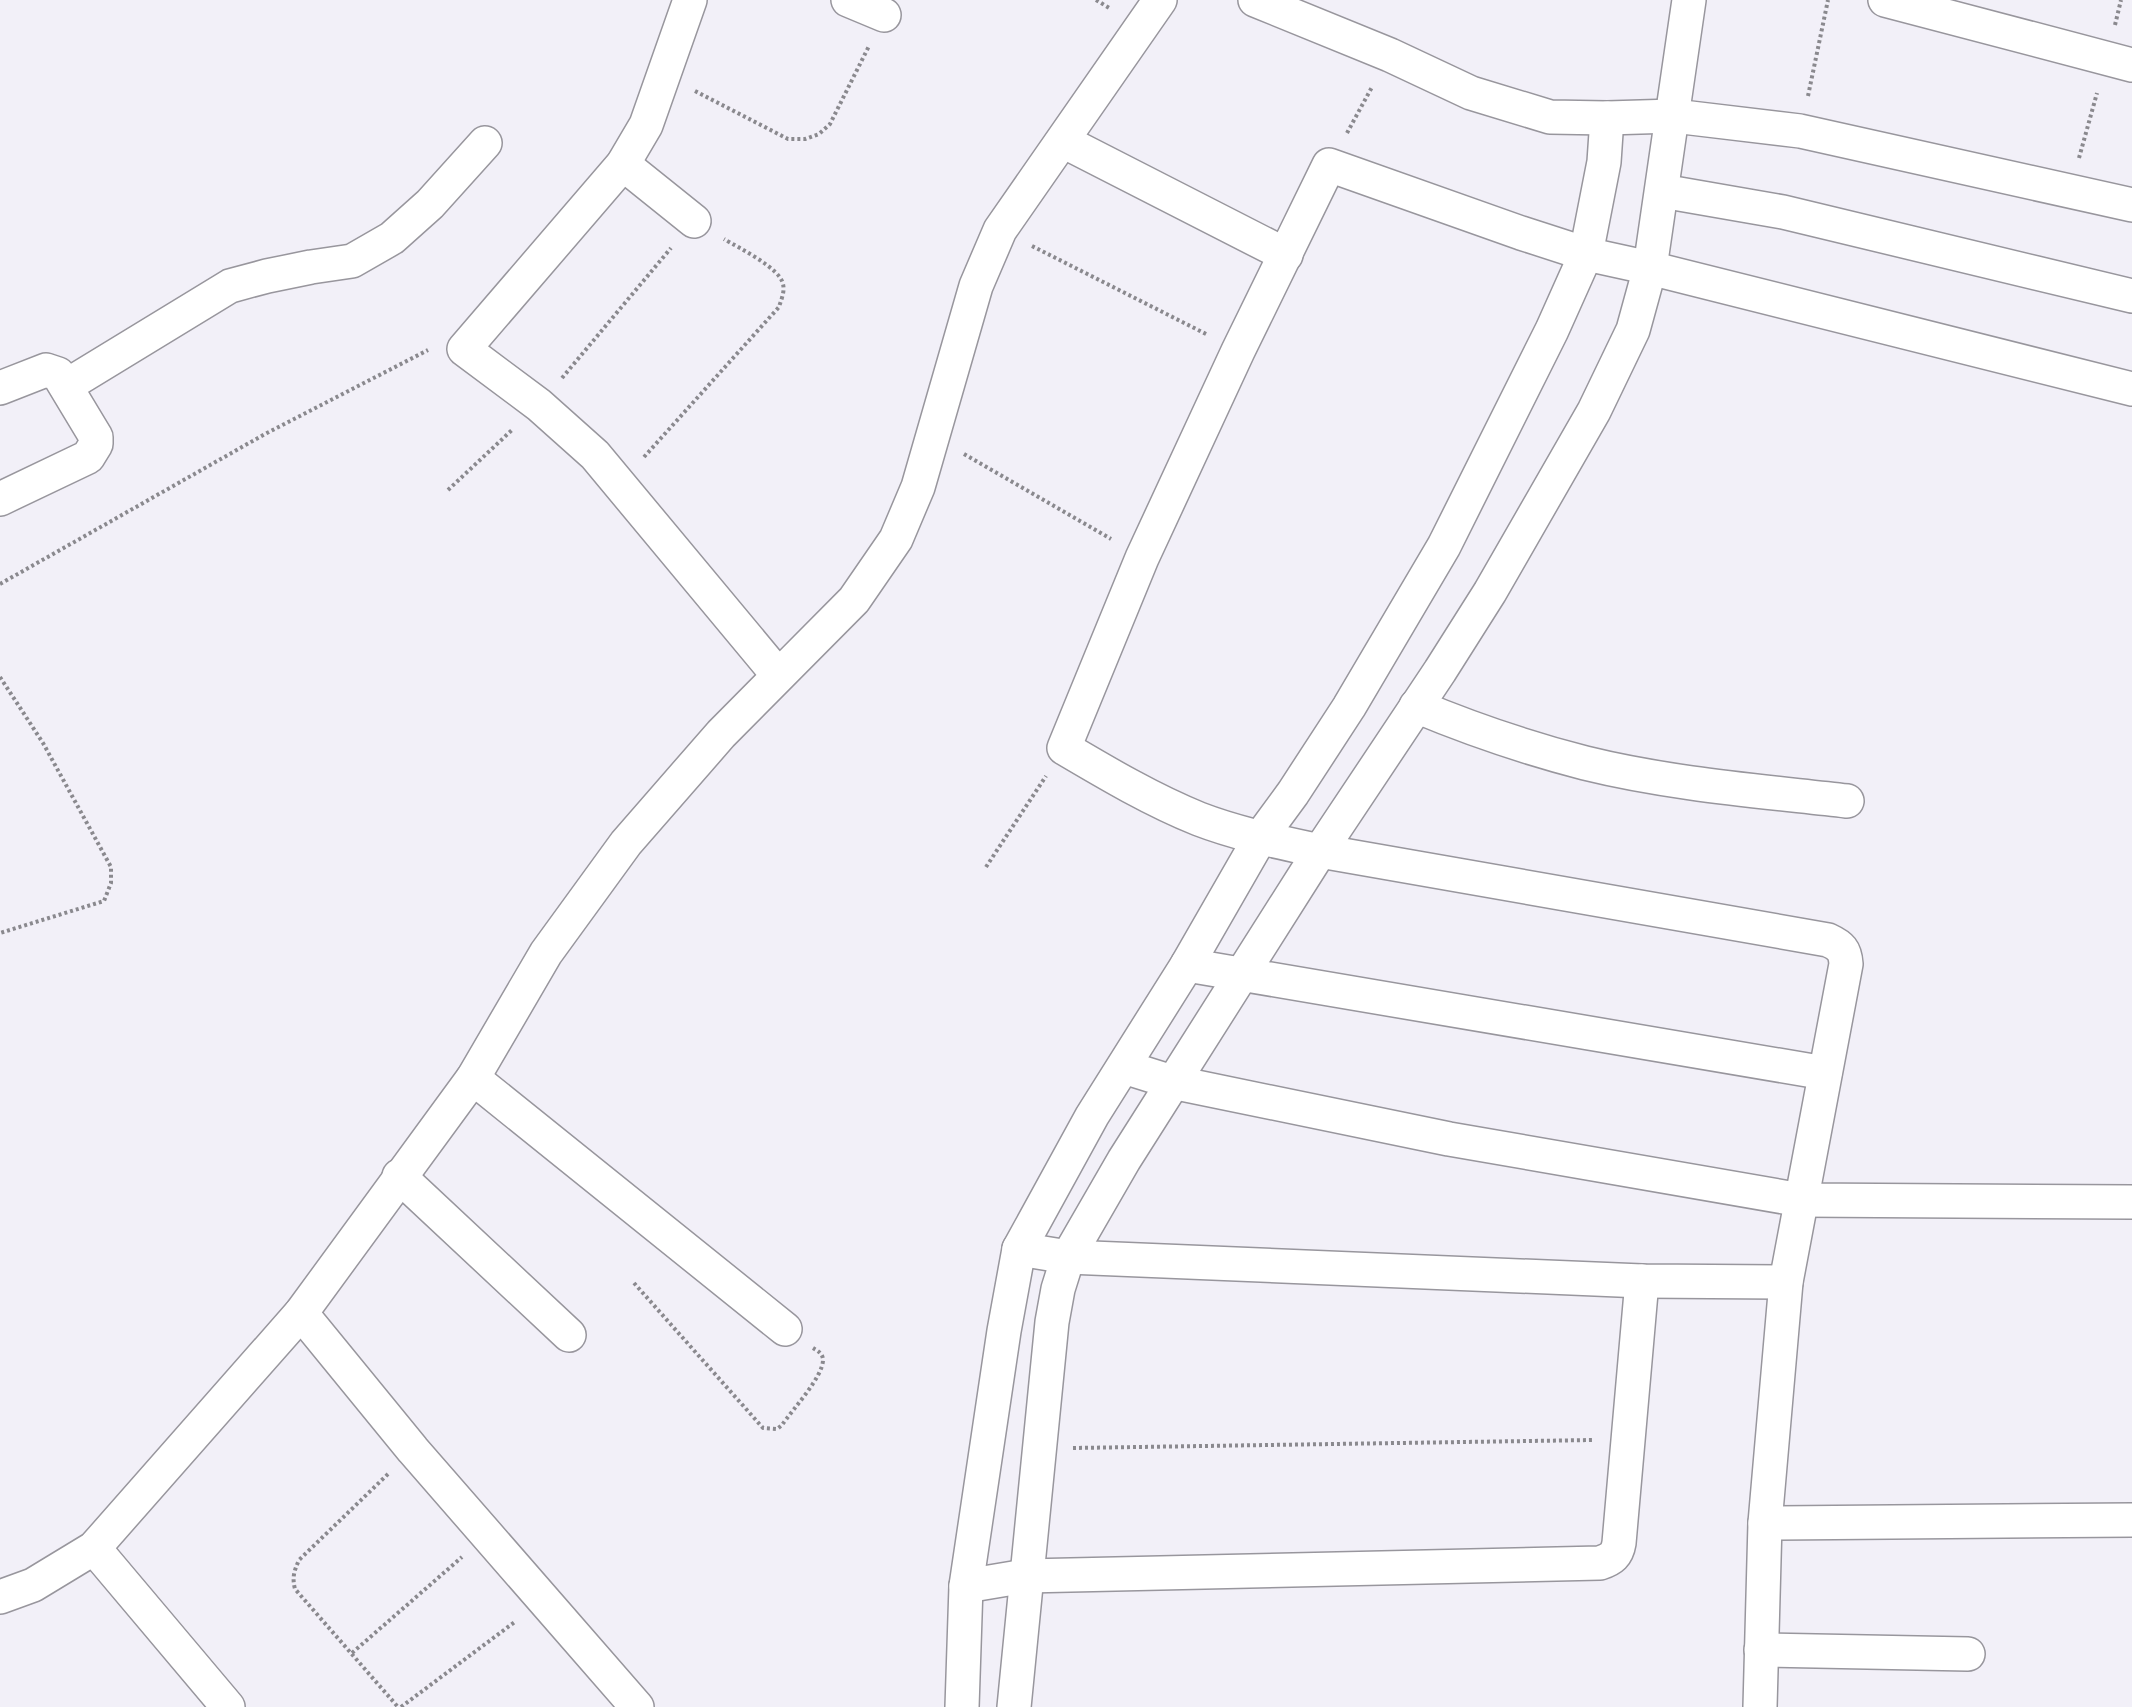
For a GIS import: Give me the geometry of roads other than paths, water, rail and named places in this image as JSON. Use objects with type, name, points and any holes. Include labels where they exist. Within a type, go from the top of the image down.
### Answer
[{"type":"street","points":[[690,0],[646,125],[623,164],[464,349],[539,405],[595,456],[778,675]]},
{"type":"street","points":[[848,0],[884,15]]},
{"type":"street","points":[[0,1598],[33,1585],[94,1548],[301,1313],[399,1176],[473,1078],[546,953],[626,843],[721,734],[854,600],[896,539],[918,487],[976,286],[1000,230],[1160,0]]},
{"type":"street","points":[[1255,0],[1390,55],[1471,93],[1550,117],[1674,116],[1800,131],[2132,204]]},
{"type":"street","points":[[1885,0],[2119,62]]},
{"type":"street","points":[[1014,1707],[1052,1322],[1058,1288],[1068,1257],[1172,1082],[1320,850],[1490,592],[1594,411],[1633,330],[1650,268],[1674,116],[1682,2]]},
{"type":"street","points":[[962,1707],[966,1586],[1004,1332],[1019,1249],[1092,1116],[1187,965],[1260,838],[1293,793],[1349,707],[1444,546],[1547,340],[1586,254],[1604,162],[1607,118]]},
{"type":"street","points":[[1063,141],[1286,255]]},
{"type":"street","points":[[66,386],[230,286],[278,273],[352,261],[392,238],[430,204],[485,143]]},
{"type":"street","points":[[623,164],[694,221]]},
{"type":"street","points":[[1760,1707],[1765,1523],[1786,1282],[1846,964],[1845,952],[1828,940],[1260,838],[1199,819],[1131,787],[1064,748],[1143,558],[1238,351],[1329,165],[1586,254],[2132,389]]},
{"type":"street","points":[[1662,191],[1783,212],[2132,296]]},
{"type":"street","points":[[0,388],[46,370],[58,374],[96,437],[93,452],[88,457],[0,499]]},
{"type":"street","points":[[1416,706],[1474,730],[1586,763],[1692,783],[1847,801]]},
{"type":"street","points":[[1187,965],[1825,1073]]},
{"type":"street","points":[[1124,1067],[1172,1082],[1449,1139],[1801,1200],[2132,1202]]},
{"type":"street","points":[[473,1078],[785,1329]]},
{"type":"street","points":[[399,1176],[569,1335]]},
{"type":"street","points":[[1019,1249],[1068,1257],[1642,1281],[1786,1282]]},
{"type":"street","points":[[966,1586],[1026,1576],[1600,1563],[1610,1559],[1617,1552],[1642,1281]]},
{"type":"street","points":[[301,1313],[413,1450],[637,1707]]},
{"type":"street","points":[[1765,1523],[2132,1520]]},
{"type":"street","points":[[94,1548],[228,1707]]},
{"type":"street","points":[[1761,1650],[1968,1654]]}]
